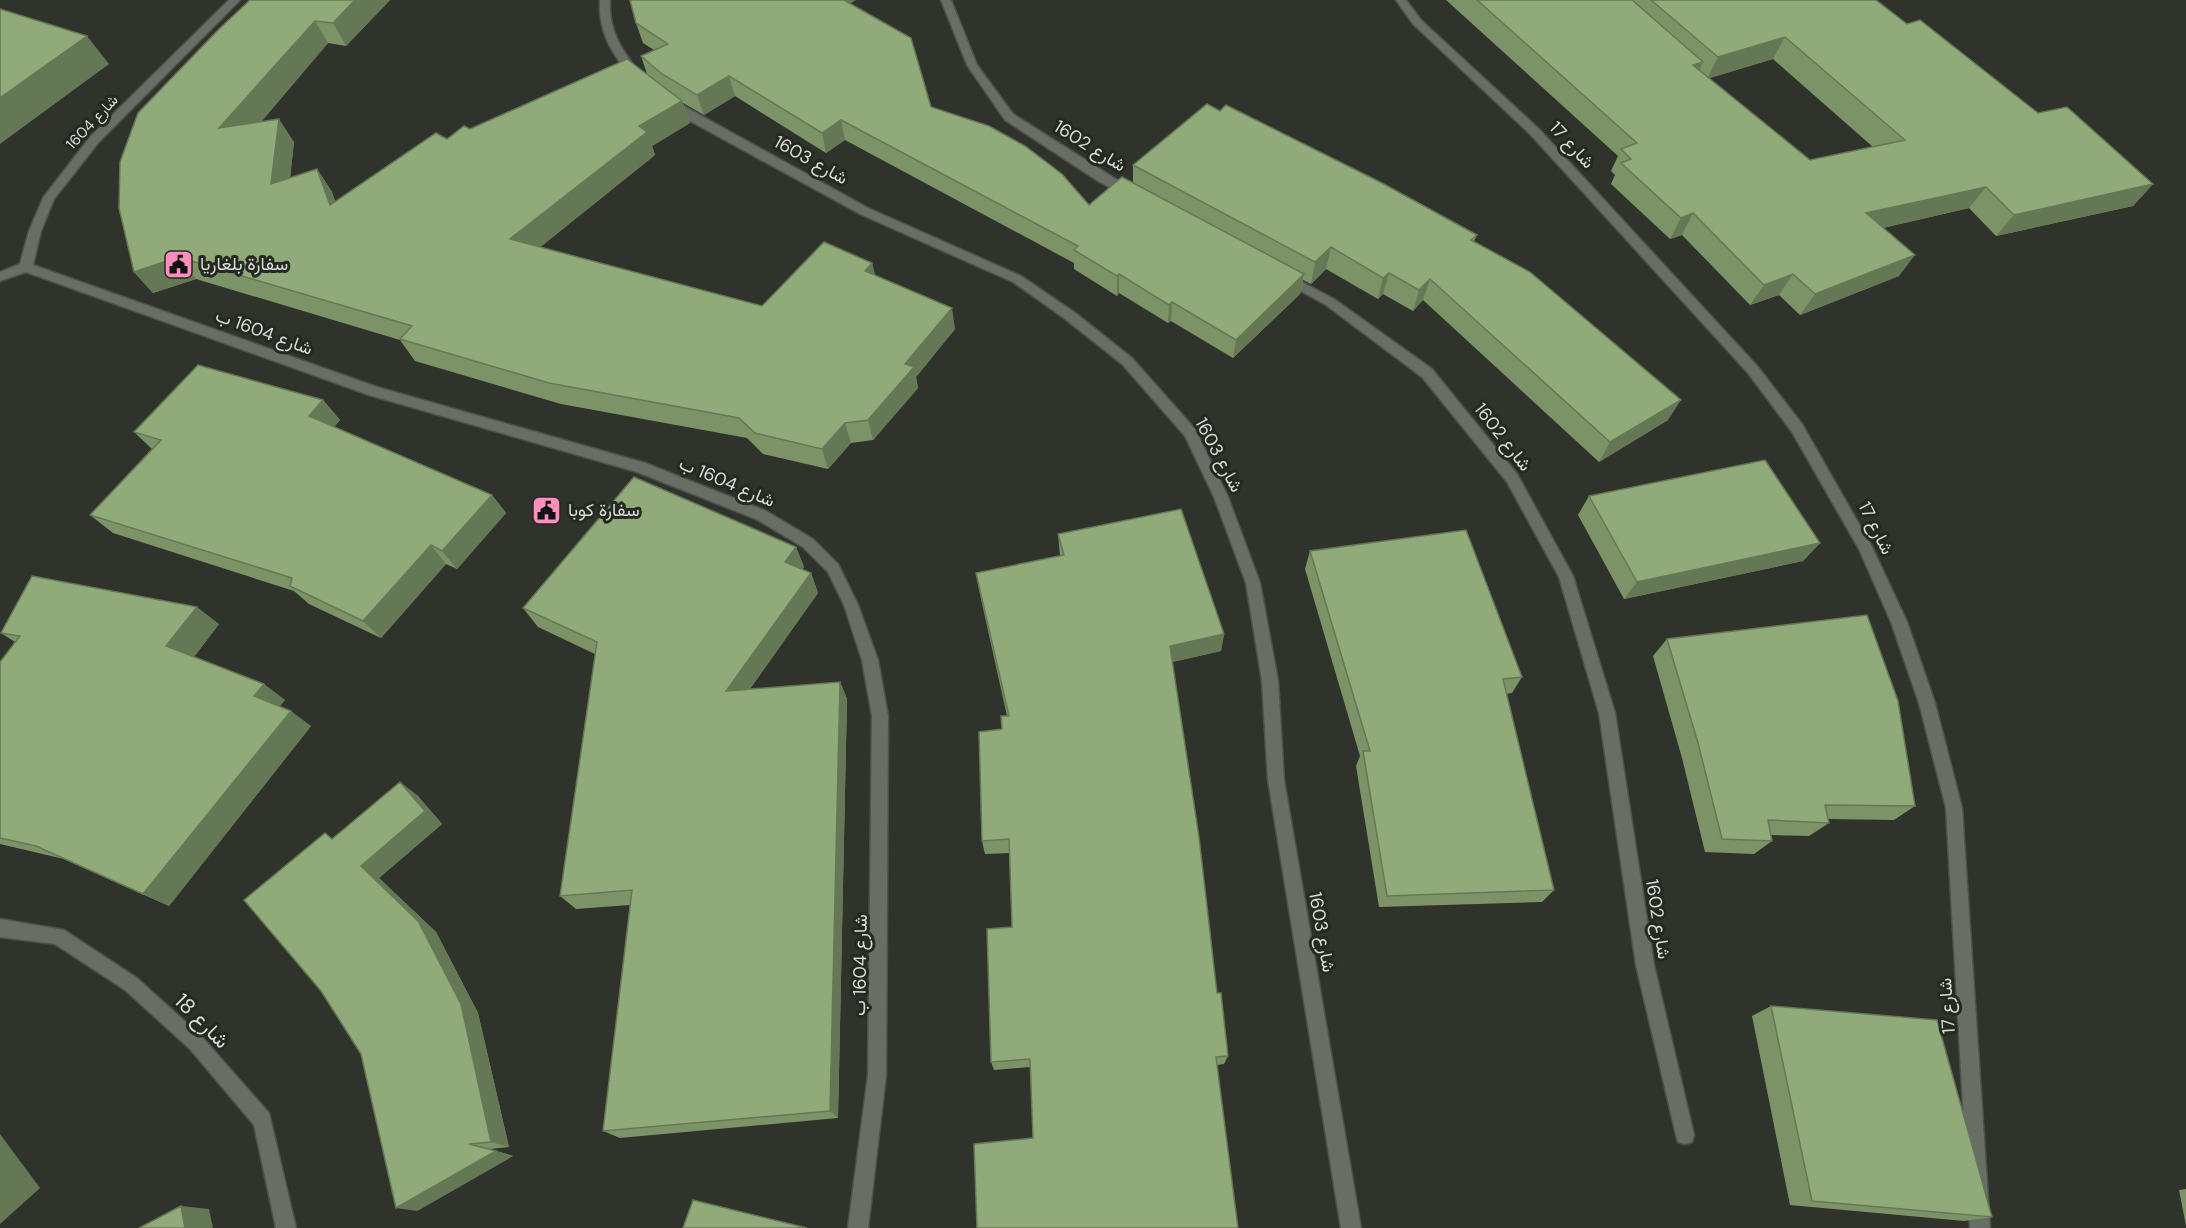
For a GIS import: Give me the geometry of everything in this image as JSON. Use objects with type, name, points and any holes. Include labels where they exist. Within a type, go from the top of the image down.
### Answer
[{"type":"street","name":"شارع 1604","points":[[26,267],[35,231],[48,198],[94,140],[235,0]]},
{"type":"street","name":"شارع 1603","points":[[606,0],[606,25],[614,45],[633,72],[653,88],[696,119],[864,211],[1017,279],[1068,315],[1127,362],[1190,433],[1221,497],[1253,583],[1270,681],[1276,780],[1352,1228]]},
{"type":"street","name":"شارع 1602","points":[[946,0],[972,65],[1009,117],[1102,178],[1143,200]]},
{"type":"street","name":"شارع 17","points":[[1401,0],[1418,22],[1534,132],[1753,370],[1797,428],[1865,547],[1899,622],[1928,703],[1954,808],[1980,1228]]},
{"type":"street","points":[[0,277],[26,267]]},
{"type":"street","name":"شارع 1604 ب","points":[[26,267],[374,391],[640,467],[761,515],[808,543],[833,568],[851,605],[870,660],[880,716],[877,1075],[858,1228]]},
{"type":"street","name":"شارع 1602","points":[[1268,268],[1330,302],[1427,373],[1512,477],[1566,576],[1607,713],[1645,965],[1685,1135]]},
{"type":"street","name":"شارع 18","points":[[0,928],[58,936],[131,984],[196,1043],[262,1120],[286,1228]]},
{"type":"building","points":[[250,0],[355,0],[333,23],[315,21],[219,128],[279,119],[271,184],[317,169],[330,205],[436,133],[447,139],[464,126],[470,129],[627,59],[682,101],[639,126],[647,132],[510,239],[762,306],[824,242],[872,263],[865,271],[952,308],[905,364],[914,367],[868,420],[845,423],[822,449],[755,433],[739,418],[549,383],[400,339],[412,326],[178,257],[134,272],[119,208],[120,162],[138,113]]},
{"type":"building","points":[[630,0],[844,0],[911,38],[931,107],[989,126],[1025,146],[1062,174],[1089,205],[1122,177],[1304,274],[1236,340],[1172,302],[1169,305],[1119,274],[1117,276],[1074,250],[1078,246],[841,120],[822,133],[729,76],[697,95],[662,74],[641,56],[668,44],[636,23]]},
{"type":"building","points":[[1477,0],[1632,0],[1703,62],[1693,65],[1810,160],[1905,140],[1785,37],[1718,57],[1651,0],[1876,0],[1907,24],[1920,20],[2038,113],[2067,107],[2153,184],[2014,215],[1986,187],[1866,213],[1915,255],[1815,294],[1793,274],[1764,285],[1693,213],[1681,218],[1621,163],[1631,159],[1621,149],[1637,143]]},
{"type":"building","points":[[0,9],[87,36],[0,98]]},
{"type":"building","points":[[1207,104],[1220,111],[1226,105],[1382,183],[1477,235],[1471,240],[1530,272],[1681,400],[1610,442],[1430,279],[1419,290],[1389,273],[1383,278],[1331,247],[1315,262],[1133,165]]},
{"type":"building","points":[[198,365],[323,400],[309,416],[492,495],[442,551],[431,545],[363,621],[290,586],[292,578],[90,515],[161,440],[134,432]]},
{"type":"building","points":[[1765,460],[1820,543],[1637,582],[1589,496]]},
{"type":"building","points":[[634,477],[796,547],[785,562],[811,573],[726,691],[840,682],[830,1111],[603,1131],[632,890],[560,896],[597,642],[523,608]]},
{"type":"building","points":[[1181,509],[1224,634],[1170,646],[1199,837],[1217,993],[1221,993],[1228,1056],[1216,1057],[1238,1228],[977,1228],[974,1144],[1033,1138],[1030,1059],[991,1062],[987,929],[1012,927],[1009,839],[982,841],[979,732],[1002,729],[1001,716],[1009,716],[976,573],[1064,555],[1058,534]]},
{"type":"building","points":[[1466,530],[1522,677],[1503,679],[1554,890],[1387,896],[1363,751],[1370,751],[1310,551]]},
{"type":"building","points":[[32,576],[197,607],[166,646],[264,684],[254,696],[291,711],[143,894],[36,846],[0,838],[0,662],[20,636],[1,633]]},
{"type":"building","points":[[1867,615],[1898,701],[1915,806],[1825,805],[1829,823],[1768,820],[1772,841],[1722,839],[1698,743],[1667,639]]},
{"type":"building","points":[[400,782],[425,811],[361,866],[418,921],[461,1004],[491,1142],[469,1144],[496,1151],[396,1208],[361,1054],[321,991],[244,900],[325,833],[332,839]]},
{"type":"building","points":[[1771,1006],[1937,1020],[1992,1217],[1812,1201]]},
{"type":"building","points":[[693,1200],[807,1228],[683,1228]]},
{"type":"building","points":[[181,1206],[185,1228],[139,1228]]},
{"type":"place","name":"سفارة بلغاريا","points":[[179,264]]},
{"type":"place","name":"سفارة كوبا","points":[[547,510]]}]
